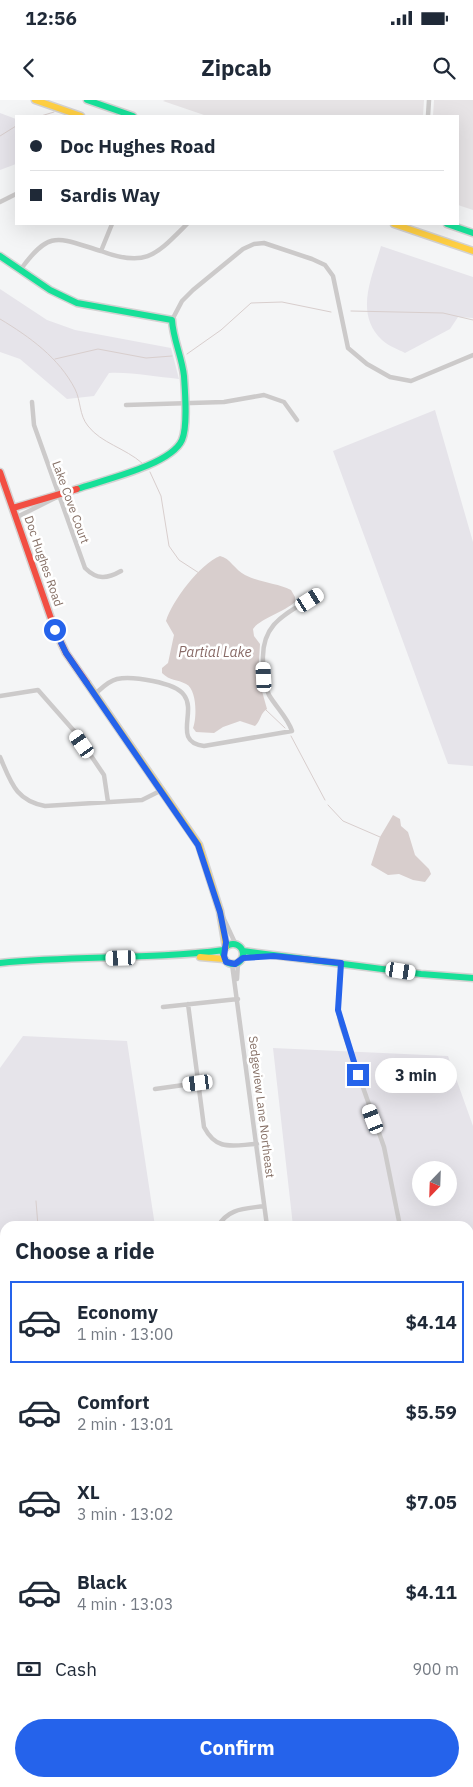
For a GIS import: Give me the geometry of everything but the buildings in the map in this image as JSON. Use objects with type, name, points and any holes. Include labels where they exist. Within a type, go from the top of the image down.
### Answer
[{"type":"main road","points":[[35,100],[78,115]]},
{"type":"main road","points":[[87,100],[130,115]]},
{"type":"main road","points":[[397,225],[473,251]]},
{"type":"main road","points":[[450,225],[473,233]]},
{"type":"main road","points":[[0,256],[22,269],[50,290],[77,303],[172,320],[173,336],[184,374],[184,440],[173,453],[161,460],[58,496],[42,498],[14,508]]},
{"type":"main road","name":"Doc Hughes Road","points":[[0,472],[55,630],[66,653],[198,845],[220,912],[225,948],[224,959]]},
{"type":"main road","points":[[177,956],[225,948],[236,944],[239,959]]},
{"type":"main road","points":[[0,963],[48,958],[177,956],[239,959],[274,956],[421,974],[473,978]]},
{"type":"street","points":[[428,115],[429,100]]},
{"type":"street","points":[[0,202],[15,194]]},
{"type":"street","points":[[101,251],[112,225]]},
{"type":"street","points":[[22,269],[35,250],[48,241],[62,239],[122,259],[137,259],[152,255],[186,225]]},
{"type":"street","points":[[172,320],[182,300],[193,290],[243,249],[264,243],[312,259],[329,270],[333,276],[348,348],[367,364],[390,377],[411,381],[473,355]]},
{"type":"street","points":[[126,405],[238,401],[264,395],[284,402],[296,420]]},
{"type":"street","name":"Lake Cove Court","points":[[32,402],[34,425],[85,568],[92,575],[106,578],[121,571]]},
{"type":"street","points":[[17,517],[58,496]]},
{"type":"street","points":[[95,694],[115,680],[129,678],[174,688],[184,693],[187,701],[187,733],[191,742],[197,746],[292,731],[269,694],[264,677],[263,640],[267,631],[281,617],[318,594]]},
{"type":"street","points":[[0,696],[38,690],[75,732],[104,775],[108,802]]},
{"type":"street","points":[[0,757],[16,791],[32,803],[45,806],[142,800],[162,790]]},
{"type":"street","name":"Doc Hughes Road","points":[[220,912],[236,944]]},
{"type":"street","name":"Sedgeview Lane Northeast","points":[[239,959],[237,991],[266,1221]]},
{"type":"street","points":[[341,963],[338,1010],[341,1025],[384,1147],[399,1221]]},
{"type":"street","points":[[163,1007],[238,999]]},
{"type":"street","points":[[188,1004],[204,1127],[209,1136],[224,1146],[257,1144]]},
{"type":"street","points":[[155,1089],[198,1083]]},
{"type":"street","points":[[221,1221],[234,1210],[264,1206]]},
{"type":"shaded area","points":[[424,100],[423,115],[204,115],[163,101]]},
{"type":"shaded area","points":[[434,100],[473,100],[473,210],[459,205],[459,115],[433,115]]},
{"type":"shaded area","points":[[0,113],[15,119],[15,164],[0,170]]},
{"type":"shaded area","points":[[381,246],[473,277],[473,318],[458,317],[450,329],[405,353],[384,342],[374,330],[369,319],[367,307],[370,283]]},
{"type":"shaded area","points":[[0,289],[47,320],[75,330],[171,348],[179,379],[109,373],[94,396],[67,399],[20,359],[0,352]]},
{"type":"shaded area","points":[[435,410],[473,542],[473,766],[448,764],[333,451]]},
{"type":"shaded area","points":[[23,1036],[127,1041],[154,1221],[0,1221],[0,1068]]},
{"type":"shaded area","points":[[273,1048],[448,1056],[473,1126],[473,1221],[292,1221]]},
{"type":"water","name":"Partial Lake","points":[[220,556],[227,559],[245,575],[291,590],[295,597],[295,602],[261,622],[253,629],[254,636],[260,644],[258,677],[267,709],[257,724],[255,726],[240,721],[223,727],[214,733],[196,732],[193,728],[195,704],[190,687],[162,673],[162,668],[168,663],[174,635],[166,621],[174,604],[188,584],[212,560]]},
{"type":"water","points":[[393,815],[400,819],[401,826],[408,832],[415,855],[429,869],[431,874],[425,882],[413,880],[399,874],[388,875],[371,865],[380,837]]},
{"type":"waterway","points":[[44,115],[54,112]]},
{"type":"waterway","points":[[0,136],[15,127]]},
{"type":"waterway","points":[[187,354],[221,330],[251,303],[282,302],[331,312]]},
{"type":"waterway","points":[[351,311],[443,313],[473,320]]},
{"type":"waterway","points":[[0,319],[43,349],[61,368],[75,389],[85,422],[93,432],[142,463]]},
{"type":"waterway","points":[[55,359],[98,349],[146,358],[172,356]]},
{"type":"waterway","points":[[150,472],[161,496],[169,546],[179,560],[199,573]]},
{"type":"waterway","points":[[266,710],[285,728]]},
{"type":"waterway","points":[[291,736],[325,800]]},
{"type":"waterway","points":[[328,805],[343,821],[380,837]]},
{"type":"waterway","points":[[36,1201],[38,1221]]},
{"type":"traffic: fast","points":[[87,100],[130,115]]},
{"type":"traffic: fast","points":[[450,225],[473,233]]},
{"type":"traffic: fast","points":[[0,256],[50,290],[77,303],[172,320],[184,376],[186,418],[182,440],[165,457],[151,464],[77,489]]},
{"type":"traffic: fast","points":[[233,944],[240,947],[243,954],[240,961],[233,964],[226,961],[223,954],[226,947],[233,944]]},
{"type":"traffic: fast","points":[[0,963],[168,955],[224,950]]},
{"type":"traffic: fast","points":[[243,951],[421,974],[473,978]]},
{"type":"traffic: slow","points":[[35,100],[78,115]]},
{"type":"traffic: slow","points":[[397,225],[473,251]]},
{"type":"traffic: slow","points":[[87,683],[199,845],[220,911],[226,947]]},
{"type":"traffic: slow","points":[[200,957],[224,959]]},
{"type":"traffic: jam","points":[[0,472],[55,630],[66,653],[87,683]]},
{"type":"traffic: jam","points":[[13,508],[77,489]]},
{"type":"route","points":[[55,630],[66,653],[130,743],[198,845],[220,912],[226,942],[224,950],[226,962],[235,964],[243,958],[274,956],[341,963],[338,1010],[341,1025],[358,1075]]}]
